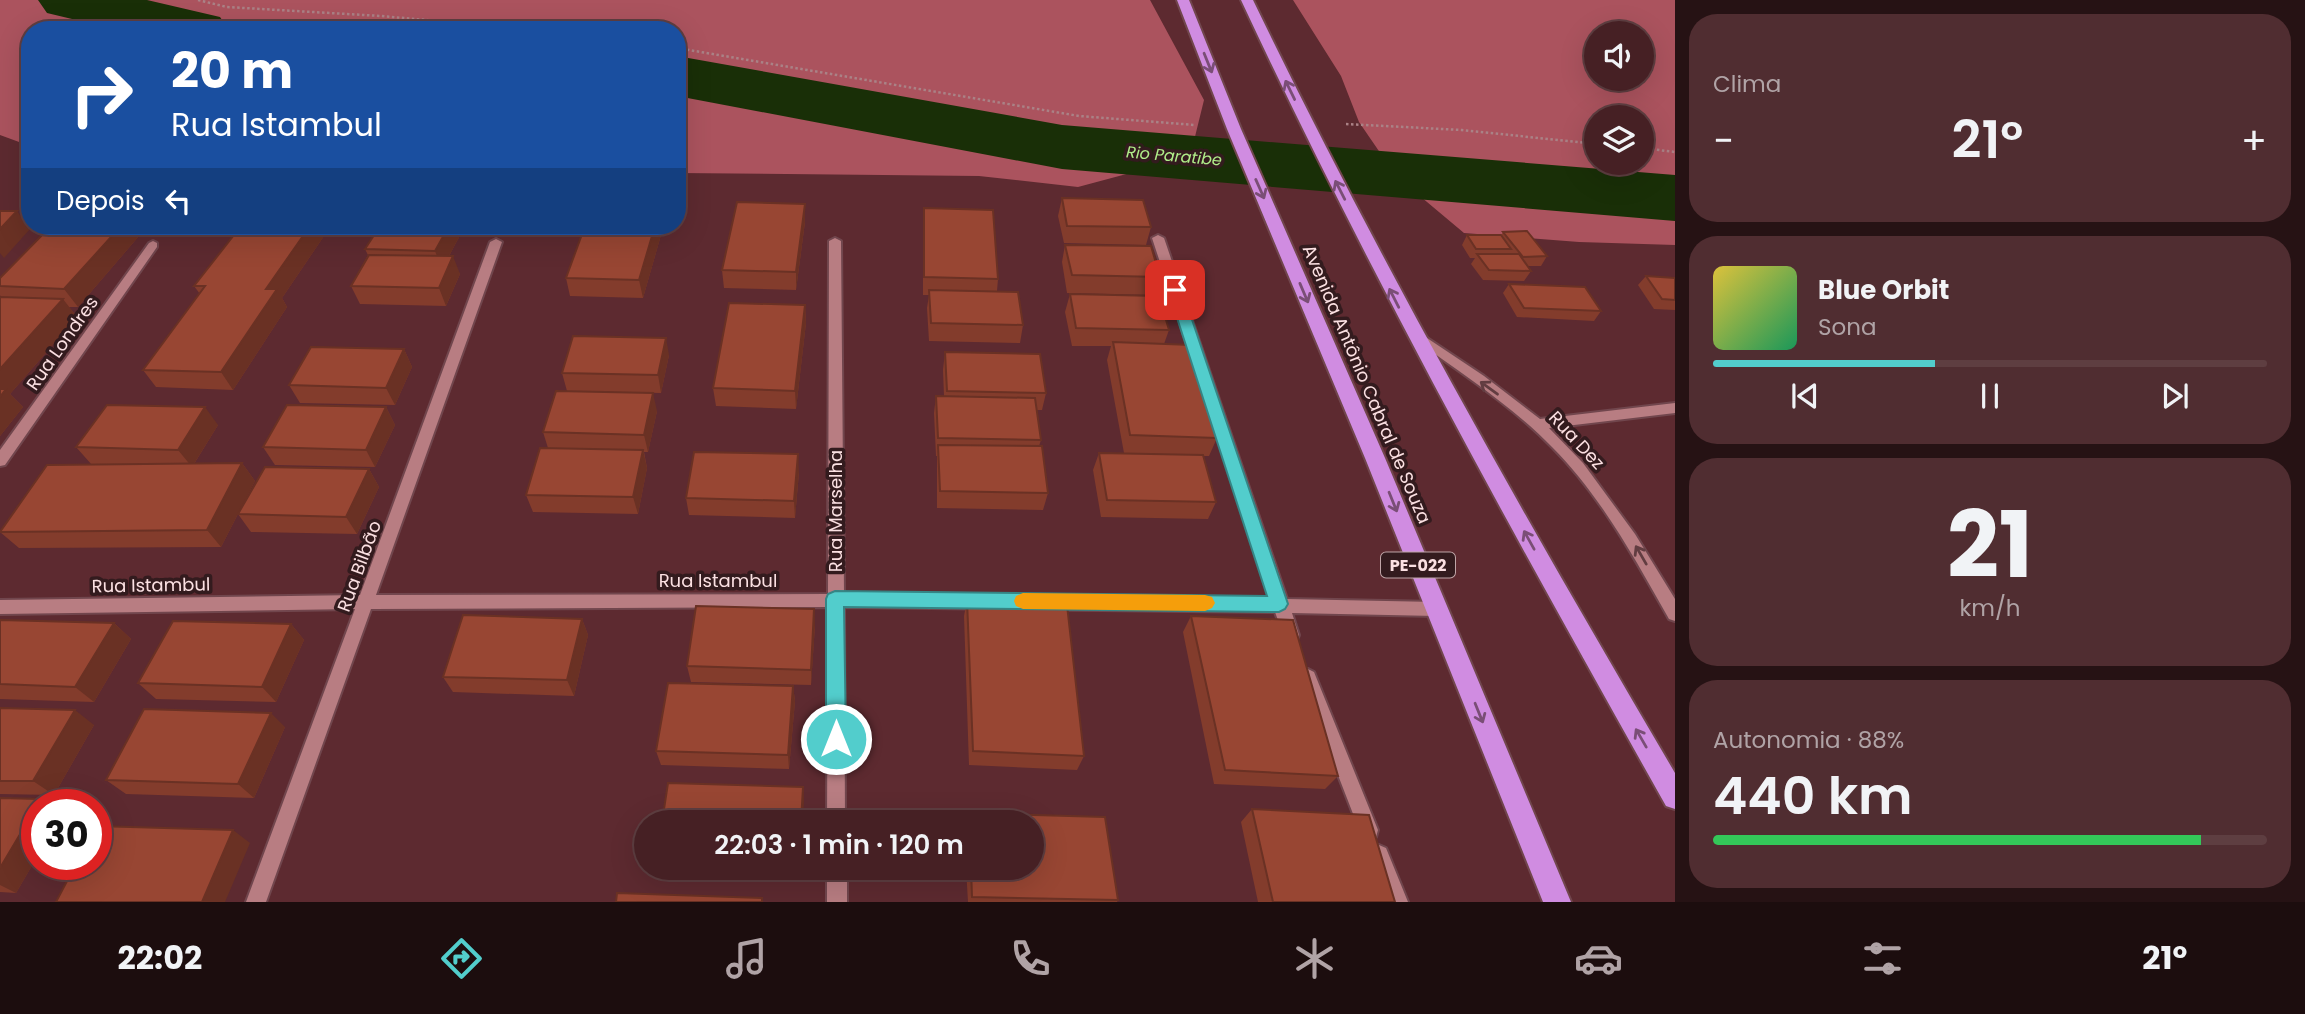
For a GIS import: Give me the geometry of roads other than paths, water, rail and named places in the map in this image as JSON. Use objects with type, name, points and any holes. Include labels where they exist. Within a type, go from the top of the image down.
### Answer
[{"type":"highway","name":"Avenida Antônio Cabral de Souza","points":[[1183,0],[1234,129],[1557,902]]},
{"type":"highway","points":[[1247,0],[1411,331],[1675,797]]},
{"type":"street","points":[[1158,238],[1279,604],[1398,902]]},
{"type":"street","name":"Rua Bilbão","points":[[256,902],[496,242]]},
{"type":"street","name":"Rua Marselha","points":[[835,242],[836,810]]},
{"type":"street","name":"Rua Londres","points":[[0,461],[153,245]]},
{"type":"street","name":"Rua Dez","points":[[1411,331],[1537,424],[1562,448],[1632,540],[1675,614]]},
{"type":"street","points":[[1537,424],[1675,408]]},
{"type":"street","name":"Rua Istambul","points":[[0,607],[368,600],[835,599],[1279,604],[1436,609]]},
{"type":"street","points":[[836,880],[837,902]]},
{"type":"waterway","name":"Rio Paratibe","points":[[68,0],[159,21]]},
{"type":"waterway","name":"Rio Paratibe","points":[[686,78],[1062,147],[1675,198]]}]
